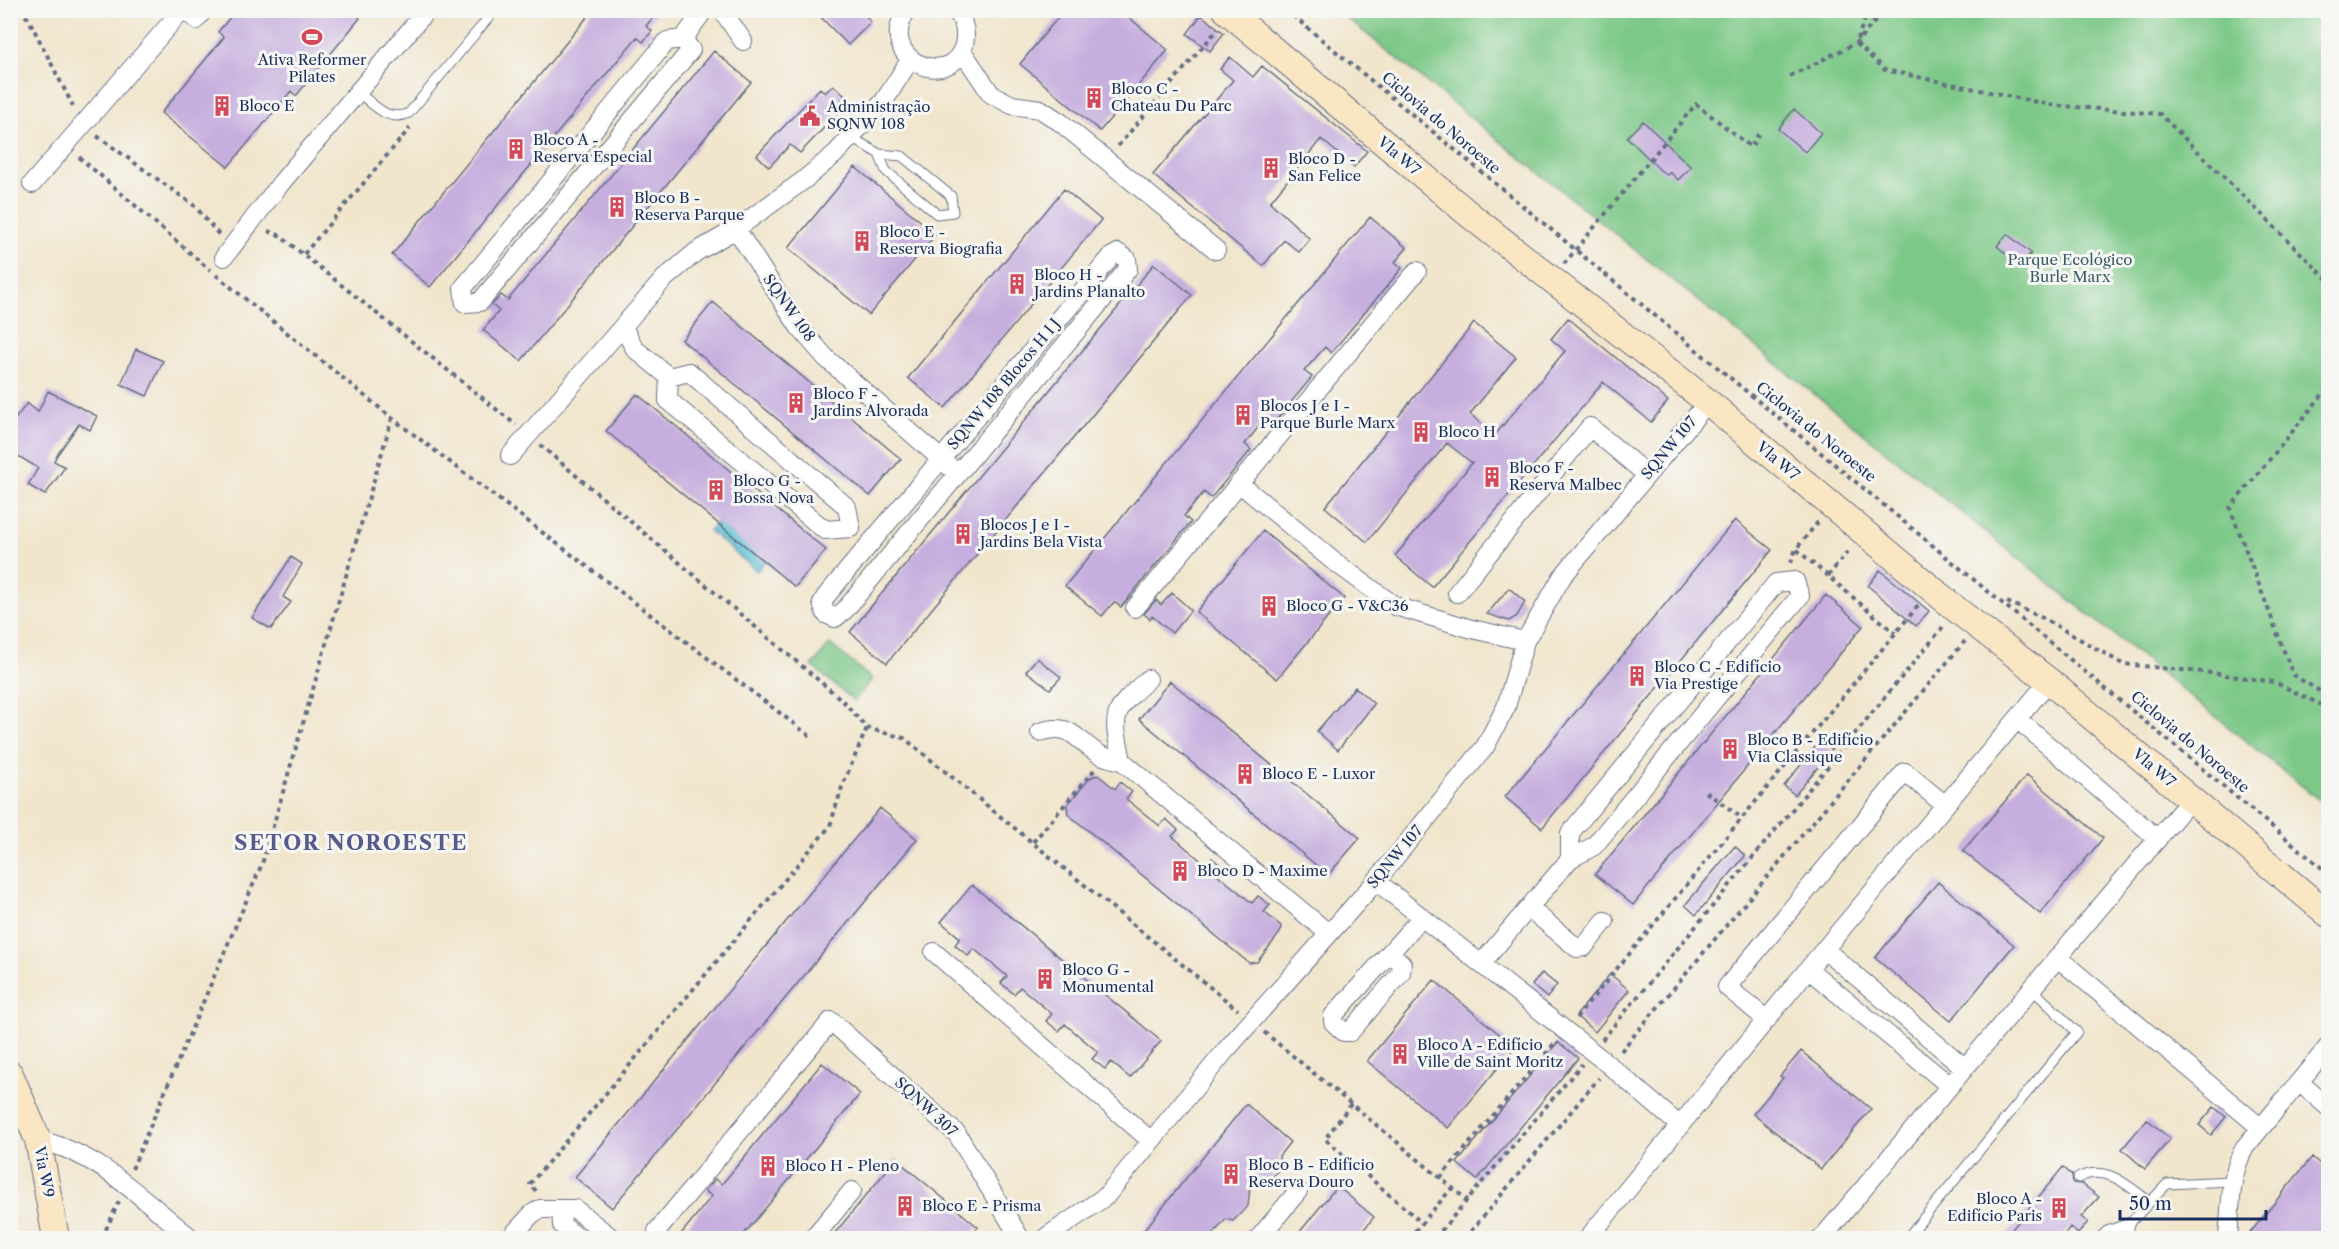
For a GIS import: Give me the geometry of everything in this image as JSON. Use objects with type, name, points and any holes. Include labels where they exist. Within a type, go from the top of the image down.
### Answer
[{"type":"main road","name":"Vla W7","points":[[1228,13],[1471,216],[1708,402],[1957,610],[2049,681],[2328,914]]},
{"type":"main road","name":"Via W9","points":[[10,1074],[38,1140],[56,1239]]},
{"type":"street","points":[[224,257],[281,183],[427,10]]},
{"type":"street","points":[[683,39],[691,50],[480,302],[465,303],[463,288],[668,41],[683,39],[704,10]]},
{"type":"street","points":[[722,10],[743,41]]},
{"type":"street","points":[[906,11],[898,34],[901,49],[910,60],[923,67],[938,68],[952,62],[962,51],[966,36],[963,20],[956,10]]},
{"type":"street","points":[[32,184],[181,12]]},
{"type":"street","points":[[962,51],[991,94],[1012,105],[1040,109],[1060,122],[1216,250]]},
{"type":"street","points":[[510,456],[664,279],[696,252],[736,229],[804,180],[851,137],[884,101],[910,60]]},
{"type":"street","name":"SQNW 108","points":[[736,229],[798,327],[826,358],[959,474]]},
{"type":"street","name":"SQNW 108 Blocos H I J","points":[[1118,253],[1125,255],[1129,264],[1128,269],[959,474],[844,611],[835,618],[826,614],[822,603],[826,596],[1111,257],[1118,253]]},
{"type":"street","points":[[1135,608],[1417,271]]},
{"type":"street","points":[[623,327],[635,349],[669,377]]},
{"type":"street","points":[[689,372],[847,507],[851,528],[825,530],[677,408],[668,400],[669,377],[689,372]]},
{"type":"street","name":"SQNW 107","points":[[1150,1140],[1328,933],[1376,881],[1485,747],[1506,707],[1525,640],[1562,577],[1708,402]]},
{"type":"street","points":[[1457,593],[1590,427],[1647,475]]},
{"type":"street","points":[[1239,483],[1332,561],[1395,606],[1472,629],[1525,640]]},
{"type":"street","points":[[1481,964],[1570,859],[1594,846],[1800,596],[1795,581],[1776,582],[1570,833],[1570,859]]},
{"type":"street","points":[[1114,759],[1114,730],[1117,714],[1125,700],[1148,679]]},
{"type":"street","points":[[1588,1239],[1824,949],[2049,681]]},
{"type":"street","points":[[2017,719],[2158,839]]},
{"type":"street","points":[[1040,732],[1055,727],[1070,731],[1114,759],[1328,933]]},
{"type":"street","points":[[1767,1020],[1727,987],[1905,772],[1946,805]]},
{"type":"street","points":[[1822,1239],[2191,799]]},
{"type":"street","points":[[1376,881],[1481,964],[1568,1021],[1592,1052],[1679,1125]]},
{"type":"street","points":[[1529,908],[1577,948],[1584,947],[1605,921]]},
{"type":"street","points":[[1391,954],[1422,917]]},
{"type":"street","points":[[1824,949],[1965,1068]]},
{"type":"street","points":[[933,952],[1150,1140],[1106,1196],[1045,1239]]},
{"type":"street","points":[[2058,958],[2261,1128]]},
{"type":"street","points":[[1808,969],[1950,1086]]},
{"type":"street","name":"SQNW 307","points":[[657,1231],[831,1021],[957,1134],[987,1179],[1020,1239]]},
{"type":"street","points":[[2228,1239],[2232,1181],[2238,1160],[2261,1128],[2328,1047]]},
{"type":"street","points":[[2299,1082],[2328,1107]]},
{"type":"street","points":[[38,1140],[74,1151],[125,1185],[191,1239]]},
{"type":"street","points":[[813,1239],[852,1191]]},
{"type":"street","points":[[1259,1239],[1299,1191]]},
{"type":"street","points":[[510,1239],[532,1214],[540,1209],[575,1209],[612,1239]]},
{"type":"street","points":[[556,1210],[562,1225],[578,1239]]},
{"type":"lane","points":[[181,12],[197,25],[210,10]]},
{"type":"lane","points":[[358,92],[390,117],[399,118],[409,113],[495,10]]},
{"type":"lane","points":[[851,137],[879,154],[902,156],[951,196],[953,212],[937,214],[886,171],[879,154]]},
{"type":"lane","points":[[1906,1239],[2077,1032],[2031,989]]},
{"type":"lane","points":[[2078,1178],[2089,1172],[2099,1171],[2113,1176],[2150,1202]]},
{"type":"lane","points":[[2100,1239],[2106,1231],[2130,1223],[2167,1184],[2232,1181]]},
{"type":"lane","points":[[2127,1239],[2130,1223]]},
{"type":"path","name":"Ciclovia do Noroeste","points":[[1286,10],[2002,600],[2328,873]]},
{"type":"path","points":[[1856,43],[1868,10]]},
{"type":"path","points":[[1790,76],[1856,43],[1884,10]]},
{"type":"path","points":[[1106,159],[1228,13]]},
{"type":"path","points":[[1856,43],[1885,70],[2051,105],[2160,114],[2328,280]]},
{"type":"path","points":[[1553,279],[1696,104],[1750,147],[1760,133]]},
{"type":"path","points":[[304,254],[418,119]]},
{"type":"path","points":[[65,145],[208,268],[392,418],[810,736]]},
{"type":"path","points":[[2328,388],[2230,508],[2293,675],[2328,696]]},
{"type":"path","points":[[102,1239],[261,864],[392,418]]},
{"type":"path","points":[[528,435],[842,700],[867,728],[904,738],[1467,1200]]},
{"type":"path","points":[[1832,506],[1796,549],[1895,633]]},
{"type":"path","points":[[1828,576],[1864,532]]},
{"type":"path","points":[[1440,1178],[1568,1021],[1742,818],[1932,589]]},
{"type":"path","points":[[2002,600],[2045,619],[2123,664],[2274,682],[2328,708]]},
{"type":"path","points":[[1435,1239],[1957,610]]},
{"type":"path","points":[[1465,1239],[1977,626]]},
{"type":"path","points":[[556,1210],[530,1184],[830,826],[843,784],[867,728]]},
{"type":"path","points":[[1033,842],[1114,759]]},
{"type":"path","points":[[1706,792],[1742,818]]},
{"type":"path","points":[[1352,1104],[1324,1138],[1422,1223]]},
{"type":"path","points":[[1409,1239],[1452,1188]]},
{"type":"green space","name":"Parque Ecológico Burle Marx","points":[[1338,11],[2328,11],[2328,807]]},
{"type":"green space","points":[[830,644],[872,679],[854,701],[812,666]]},
{"type":"water","points":[[718,521],[766,560],[757,571],[709,531]]},
{"type":"building","points":[[236,10],[350,10],[360,18],[296,96],[291,91],[228,167],[161,113],[224,37],[218,32]]},
{"type":"building","name":"Bloco A - Reserva Especial","points":[[593,10],[659,10],[646,26],[652,31],[643,42],[637,37],[430,287],[392,255]]},
{"type":"building","points":[[814,10],[860,10],[871,22],[848,45]]},
{"type":"building","name":"Bloco C - Chateau Du Parc","points":[[1064,10],[1120,10],[1168,50],[1100,131],[1020,64]]},
{"type":"building","points":[[1201,15],[1224,33],[1210,51],[1187,34]]},
{"type":"building","name":"Bloco B - Reserva Parque","points":[[714,51],[751,82],[521,361],[483,330],[499,311],[492,305],[501,295],[508,300]]},
{"type":"building","points":[[1230,57],[1253,77],[1262,66],[1367,151],[1354,167],[1321,139],[1270,202],[1310,239],[1299,252],[1284,240],[1263,266],[1153,175],[1233,80],[1220,69]]},
{"type":"building","points":[[833,85],[844,95],[839,112],[800,153],[790,145],[769,167],[757,155],[820,88],[825,93]]},
{"type":"building","points":[[1794,109],[1821,133],[1805,152],[1778,129]]},
{"type":"building","points":[[1643,121],[1691,167],[1678,180],[1670,172],[1667,175],[1660,170],[1627,137]]},
{"type":"building","name":"Bloco E - Reserva Biografia","points":[[855,167],[936,234],[869,315],[788,248]]},
{"type":"building","name":"Bloco H - Jardins Planalto","points":[[1064,189],[1101,220],[945,408],[908,378]]},
{"type":"building","name":"Blocos J e I - Parque Burle Marx","points":[[1370,217],[1407,248],[1395,262],[1402,268],[1331,353],[1325,347],[1304,371],[1312,377],[1272,425],[1264,420],[1245,444],[1251,450],[1211,498],[1204,492],[1184,516],[1191,522],[1121,607],[1114,602],[1102,616],[1065,586]]},
{"type":"building","points":[[2007,234],[2031,253],[2020,266],[1997,246]]},
{"type":"building","name":"Blocos J e I - Jardins Bela Vista","points":[[1154,264],[1192,295],[887,663],[850,632]]},
{"type":"building","name":"Bloco F - Jardins Alvorada","points":[[713,302],[901,459],[870,496],[682,340]]},
{"type":"building","points":[[1568,318],[1668,401],[1651,422],[1603,382],[1432,587],[1395,556],[1472,463],[1447,443],[1367,542],[1325,507],[1474,323],[1516,357],[1470,414],[1495,435],[1565,351],[1551,339]]},
{"type":"building","points":[[136,349],[163,361],[147,396],[121,384]]},
{"type":"building","points":[[48,391],[97,416],[90,430],[79,424],[57,455],[54,461],[65,467],[45,495],[28,485],[38,468],[10,451],[10,426],[27,403],[38,412]]},
{"type":"building","name":"Bloco G - Bossa Nova","points":[[637,394],[826,550],[795,587],[606,431]]},
{"type":"building","name":"Bloco C - Edifício Via Prestige","points":[[1735,520],[1772,550],[1542,828],[1505,797]]},
{"type":"building","name":"Bloco G - V&C36","points":[[1263,531],[1344,598],[1277,679],[1196,612]]},
{"type":"building","points":[[291,557],[302,564],[283,597],[291,602],[271,629],[252,618]]},
{"type":"building","points":[[1880,570],[1929,611],[1916,626],[1868,586]]},
{"type":"building","points":[[1509,588],[1525,602],[1517,616],[1509,621],[1487,614]]},
{"type":"building","points":[[1172,593],[1191,610],[1172,633],[1152,616],[1150,619],[1144,614],[1156,600],[1161,605]]},
{"type":"building","name":"Bloco B - Edifício Via Classique","points":[[1826,595],[1863,626],[1633,905],[1595,874]]},
{"type":"building","points":[[1037,658],[1061,677],[1050,689],[1026,671]]},
{"type":"building","name":"Bloco E - Luxor","points":[[1170,681],[1360,838],[1328,875],[1139,719]]},
{"type":"building","points":[[1355,687],[1374,704],[1338,750],[1317,731]]},
{"type":"building","points":[[1820,741],[1832,750],[1795,795],[1784,786]]},
{"type":"building","name":"Bloco D - Maxime","points":[[1098,775],[1115,789],[1120,782],[1132,792],[1126,799],[1160,826],[1166,819],[1178,830],[1172,836],[1206,865],[1212,858],[1224,868],[1218,875],[1252,903],[1258,896],[1270,905],[1264,912],[1281,926],[1280,933],[1257,962],[1249,963],[1068,814],[1067,805],[1091,777]]},
{"type":"building","points":[[2027,775],[2103,838],[2040,914],[1963,851]]},
{"type":"building","points":[[880,808],[917,839],[612,1208],[575,1177]]},
{"type":"building","points":[[1735,846],[1745,856],[1696,915],[1685,905]]},
{"type":"building","points":[[1938,882],[2014,945],[1951,1021],[1875,958]]},
{"type":"building","name":"Bloco G - Monumental","points":[[972,885],[1161,1041],[1130,1078],[1111,1062],[1105,1069],[1092,1059],[1098,1052],[1065,1024],[1059,1031],[1046,1021],[1052,1014],[1020,987],[1014,994],[1001,983],[1007,976],[974,949],[968,956],[955,945],[960,938],[941,922]]},
{"type":"building","points":[[1542,973],[1557,985],[1547,998],[1532,985]]},
{"type":"building","points":[[1610,974],[1629,990],[1595,1032],[1576,1016]]},
{"type":"building","name":"Bloco A - Edifício Ville de Saint Moritz","points":[[1434,980],[1515,1047],[1448,1128],[1367,1061]]},
{"type":"building","points":[[1558,1042],[1578,1058],[1477,1180],[1457,1163]]},
{"type":"building","points":[[1801,1051],[1871,1109],[1821,1169],[1753,1114],[1783,1078],[1780,1076]]},
{"type":"building","name":"Bloco H - Pleno","points":[[822,1063],[860,1094],[740,1239],[677,1239],[712,1196],[705,1191],[715,1179],[722,1184]]},
{"type":"building","name":"Bloco B - Edifício Reserva Douro","points":[[1246,1104],[1290,1142],[1279,1156],[1280,1168],[1266,1184],[1251,1176],[1248,1206],[1233,1221],[1226,1219],[1209,1239],[1137,1239]]},
{"type":"building","points":[[2214,1107],[2226,1117],[2211,1135],[2199,1125]]},
{"type":"building","points":[[2147,1119],[2170,1139],[2145,1169],[2122,1149]]},
{"type":"building","points":[[2312,1157],[2328,1171],[2328,1239],[2245,1239]]},
{"type":"building","name":"Bloco E - Prisma","points":[[896,1159],[978,1227],[968,1239],[830,1239]]},
{"type":"building","name":"Bloco A - Edifício Paris","points":[[2063,1167],[2072,1175],[2073,1183],[2082,1184],[2099,1197],[2081,1217],[2088,1222],[2078,1234],[2070,1227],[2061,1239],[2004,1239]]},
{"type":"building","points":[[1337,1186],[1374,1217],[1356,1239],[1294,1239]]},
{"type":"place","name":"Ativa Reformer Pilates","points":[[312,37]]},
{"type":"place","name":"Bloco C - Chateau Du Parc","points":[[1094,98]]},
{"type":"place","name":"Bloco E","points":[[222,106]]},
{"type":"place","name":"Administração SQNW 108","points":[[810,116]]},
{"type":"place","name":"Bloco A - Reserva Especial","points":[[516,149]]},
{"type":"place","name":"Bloco D - San Felice","points":[[1271,168]]},
{"type":"place","name":"Bloco B - Reserva Parque","points":[[617,207]]},
{"type":"place","name":"Bloco E - Reserva Biografia","points":[[862,241]]},
{"type":"place","name":"Bloco H - Jardins Planalto","points":[[1017,284]]},
{"type":"place","name":"Bloco F - Jardins Alvorada","points":[[796,403]]},
{"type":"place","name":"Blocos J e I - Parque Burle Marx","points":[[1243,415]]},
{"type":"place","name":"Bloco H","points":[[1421,432]]},
{"type":"place","name":"Bloco F - Reserva Malbec","points":[[1492,477]]},
{"type":"place","name":"Bloco G - Bossa Nova","points":[[716,490]]},
{"type":"place","name":"Blocos J e I - Jardins Bela Vista","points":[[963,534]]},
{"type":"place","name":"Bloco G - V&C36","points":[[1269,606]]},
{"type":"place","name":"Bloco C - Edifício Via Prestige","points":[[1637,676]]},
{"type":"place","name":"Bloco B - Edifício Via Classique","points":[[1730,749]]},
{"type":"place","name":"Bloco E - Luxor","points":[[1245,774]]},
{"type":"place","name":"Bloco D - Maxime","points":[[1180,871]]},
{"type":"place","name":"Bloco G - Monumental","points":[[1045,979]]},
{"type":"place","name":"Bloco A - Edifício Ville de Saint Moritz","points":[[1400,1054]]},
{"type":"place","name":"Bloco H - Pleno","points":[[768,1166]]},
{"type":"place","name":"Bloco B - Edifício Reserva Douro","points":[[1231,1174]]},
{"type":"place","name":"Bloco E - Prisma","points":[[905,1206]]},
{"type":"place","name":"Bloco A - Edifício Paris","points":[[2059,1208]]},
{"type":"district","name":"SETOR NOROESTE","points":[[351,843]]}]
